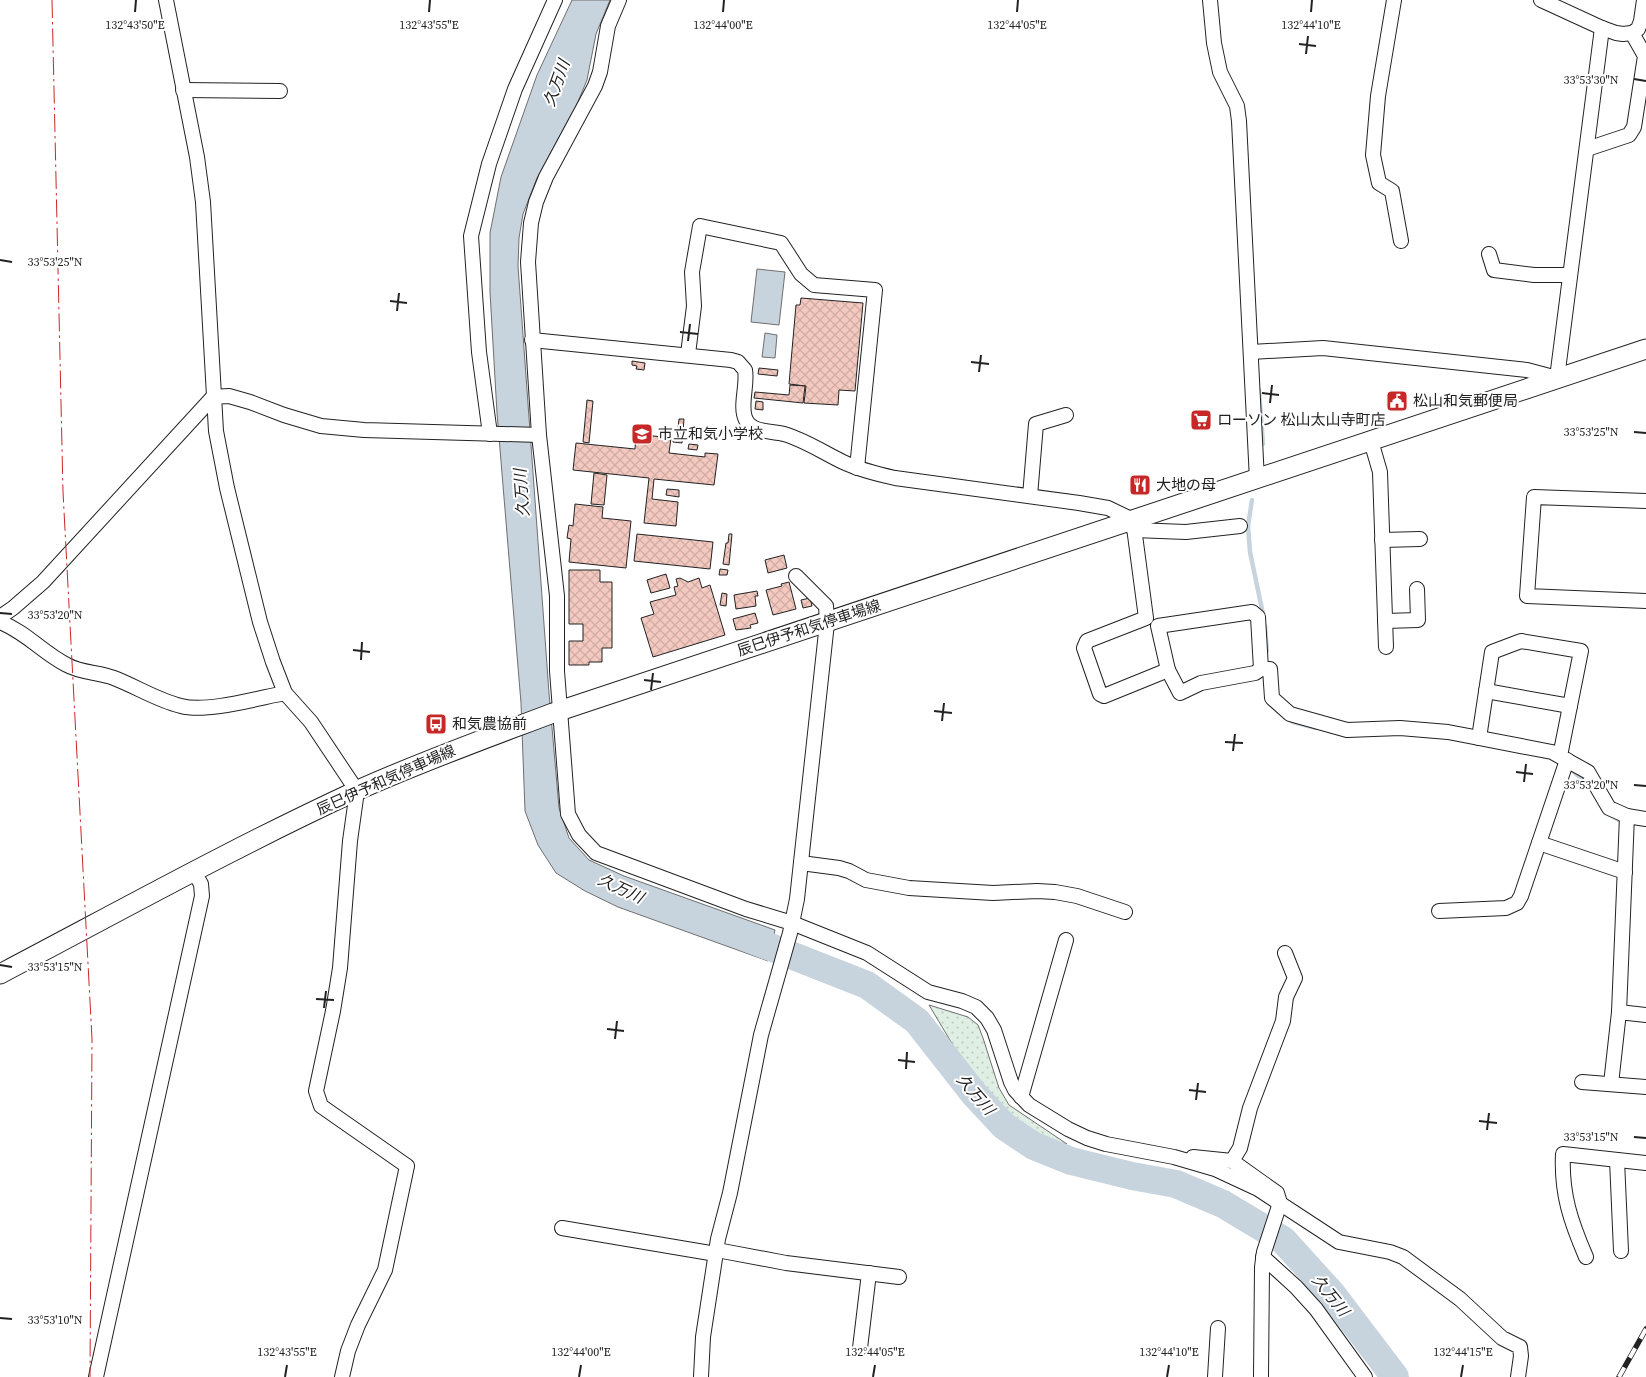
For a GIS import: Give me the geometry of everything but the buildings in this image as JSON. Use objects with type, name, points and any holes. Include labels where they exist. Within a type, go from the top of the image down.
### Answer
[{"type":"main road","name":"辰巳伊予和気停車場線","points":[[0,974],[274,830],[432,758],[556,712],[1134,525],[1256,480],[1646,349]]},
{"type":"street","points":[[166,0],[197,157],[203,202],[216,431],[236,526],[260,622],[285,692],[311,722],[357,791],[350,841],[340,968],[316,1091],[321,1106],[407,1166],[385,1270],[358,1325],[348,1351],[342,1377]]},
{"type":"street","points":[[492,434],[479,352],[471,236],[489,164],[515,89],[556,0]]},
{"type":"street","points":[[619,0],[608,26],[596,86],[546,177],[536,202],[528,243],[536,435],[557,596],[558,671],[556,712],[568,814],[579,835],[596,853],[746,909],[791,928],[867,953],[928,992],[962,1001],[976,1007],[987,1018],[994,1030],[1011,1082],[1021,1097],[1029,1105],[1068,1129],[1106,1144],[1174,1156],[1232,1161],[1277,1193],[1279,1206],[1263,1254],[1261,1278],[1261,1377]]},
{"type":"street","points":[[1210,0],[1214,43],[1220,72],[1236,106],[1239,121],[1256,480]]},
{"type":"street","points":[[1394,0],[1378,96],[1373,155],[1379,182],[1392,191],[1401,241]]},
{"type":"street","points":[[1541,0],[1616,33],[1632,33],[1638,28],[1644,0]]},
{"type":"street","points":[[1251,352],[1323,348],[1527,370],[1556,378],[1602,28]]},
{"type":"street","points":[[1586,149],[1629,135],[1634,127],[1645,56],[1632,33]]},
{"type":"street","points":[[183,90],[280,91]]},
{"type":"street","points":[[688,354],[694,306],[692,272],[700,226],[780,243],[801,274],[814,285],[875,290],[857,468]]},
{"type":"street","points":[[1489,254],[1494,270],[1534,275],[1570,276]]},
{"type":"street","points":[[532,340],[688,354],[731,360],[742,365],[746,375],[744,410],[746,420],[751,426],[762,431],[794,437],[857,468],[895,478],[1108,508],[1134,525],[1186,532],[1240,526]]},
{"type":"street","points":[[0,617],[43,582],[214,397],[229,396],[250,402],[284,416],[321,426],[364,430],[536,435]]},
{"type":"street","points":[[1030,496],[1036,424],[1066,416]]},
{"type":"street","points":[[1371,441],[1380,472],[1386,647]]},
{"type":"street","points":[[1646,501],[1534,497],[1528,596],[1646,601]]},
{"type":"street","points":[[1134,525],[1146,618],[1158,626],[1252,612],[1258,617],[1261,669]]},
{"type":"street","points":[[1382,540],[1420,540]]},
{"type":"street","points":[[701,1377],[703,1337],[716,1252],[761,1036],[791,928],[801,863],[827,623],[826,606],[796,576]]},
{"type":"street","points":[[1385,621],[1418,620],[1417,589]]},
{"type":"street","points":[[1146,618],[1087,642],[1084,648],[1100,694],[1104,696],[1168,670]]},
{"type":"street","points":[[0,622],[13,627],[68,666],[111,677],[182,707],[204,708],[285,692]]},
{"type":"street","points":[[1158,626],[1168,670],[1180,693],[1201,683],[1256,673],[1261,669],[1270,669],[1272,698],[1290,714],[1347,730],[1400,728],[1448,732],[1545,749],[1588,772],[1609,808],[1627,816],[1646,819]]},
{"type":"street","points":[[1439,911],[1506,908],[1517,903],[1521,896],[1564,758],[1570,706],[1581,650],[1521,641],[1492,652],[1479,738]]},
{"type":"street","points":[[1486,691],[1570,706]]},
{"type":"street","points":[[1612,1084],[1619,1012],[1627,816]]},
{"type":"street","points":[[1539,843],[1625,872]]},
{"type":"street","points":[[801,863],[839,868],[866,880],[909,888],[993,893],[1036,890],[1056,892],[1077,896],[1125,912]]},
{"type":"street","points":[[96,1377],[202,896],[201,884],[194,872]]},
{"type":"street","points":[[1021,1097],[1066,940]]},
{"type":"street","points":[[1232,1161],[1240,1148],[1250,1108],[1283,1021],[1286,998],[1295,978],[1285,953]]},
{"type":"street","points":[[1619,1012],[1646,1015]]},
{"type":"street","points":[[1582,1082],[1646,1087]]},
{"type":"street","points":[[1586,1258],[1574,1228],[1564,1194],[1562,1176],[1563,1154],[1646,1163]]},
{"type":"street","points":[[1174,1156],[1215,1169],[1258,1189],[1279,1206],[1339,1242],[1390,1252],[1403,1258],[1440,1284],[1502,1338],[1520,1347],[1522,1356],[1518,1377]]},
{"type":"street","points":[[1617,1160],[1621,1251]]},
{"type":"street","points":[[562,1228],[786,1263],[899,1277]]},
{"type":"street","points":[[1263,1254],[1316,1309],[1365,1377]]},
{"type":"street","points":[[860,1348],[869,1273]]},
{"type":"street","points":[[1215,1377],[1218,1328]]},
{"type":"green space","points":[[929,1005],[968,1017],[978,1025],[999,1088],[1009,1105],[1067,1144],[1052,1143],[1036,1136],[1007,1118],[987,1096],[966,1067]]},
{"type":"water","points":[[572,0],[610,0],[596,34],[587,80],[577,104],[537,178],[523,214],[519,238],[518,266],[559,808],[569,838],[589,860],[624,876],[775,930],[768,961],[618,907],[585,891],[556,873],[538,845],[525,811],[521,703],[497,413],[490,292],[490,233],[501,177],[537,75]]},
{"type":"water","points":[[757,269],[785,272],[779,325],[751,322]]},
{"type":"water","points":[[765,333],[777,335],[775,358],[762,357]]},
{"type":"waterway","points":[[1259,390],[1263,444]]},
{"type":"waterway","points":[[1252,500],[1248,526],[1250,552],[1264,619]]},
{"type":"waterway","points":[[1265,626],[1267,651]]},
{"type":"waterway","points":[[1288,718],[1293,722],[1316,728]]},
{"type":"waterway","points":[[1573,771],[1589,786]]},
{"type":"waterway","points":[[1608,813],[1619,820]]},
{"type":"waterway","name":"久万川","points":[[737,934],[867,985],[917,1021],[975,1095],[1004,1126],[1034,1146],[1071,1161],[1132,1176],[1176,1184],[1223,1204],[1283,1240],[1332,1294],[1395,1377]]},
{"type":"railway","points":[[1619,1377],[1646,1329]]},
{"type":"power","points":[[52,0],[63,492],[92,1039],[90,1377]]},
{"type":"place","name":"松山和気郵便局","points":[[1397,401]]},
{"type":"place","name":"ローソン 松山太山寺町店","points":[[1201,420]]},
{"type":"place","name":"市立和気小学校","points":[[642,434]]},
{"type":"place","name":"大地の母","points":[[1140,485]]},
{"type":"place","name":"和気農協前","points":[[436,724]]}]
